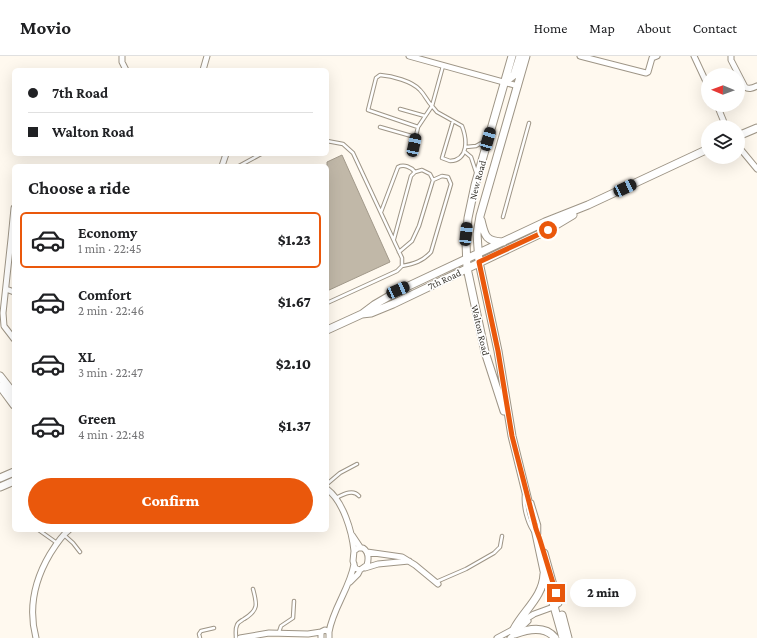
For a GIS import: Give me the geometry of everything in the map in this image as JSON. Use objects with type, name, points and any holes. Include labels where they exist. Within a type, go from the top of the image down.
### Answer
[{"type":"main road","name":"New Road","points":[[467,268],[466,234],[468,218],[477,178],[512,56]]},
{"type":"main road","points":[[505,82],[514,75],[520,56]]},
{"type":"main road","name":"New Road","points":[[479,254],[478,234],[480,216],[526,56]]},
{"type":"main road","points":[[745,133],[757,128]]},
{"type":"main road","name":"7th Road","points":[[329,329],[362,314],[398,290],[506,242],[545,222],[588,205],[701,153]]},
{"type":"main road","name":"7th Road","points":[[362,314],[377,311],[548,230],[588,205]]},
{"type":"main road","points":[[480,216],[485,234],[488,238],[495,241],[506,242]]},
{"type":"main road","name":"Walton Road","points":[[479,254],[479,262],[498,351],[512,436]]},
{"type":"main road","name":"Walton Road","points":[[467,268],[485,352],[512,436],[557,607],[563,638]]},
{"type":"main road","points":[[0,376],[12,391]]},
{"type":"main road","points":[[0,386],[12,402]]},
{"type":"main road","points":[[0,478],[12,473]]},
{"type":"main road","points":[[0,487],[12,482]]},
{"type":"main road","name":"Walton Road","points":[[537,532],[544,571],[568,638]]},
{"type":"main road","points":[[513,634],[539,594],[544,581],[544,571]]},
{"type":"main road","points":[[513,634],[527,630],[541,630],[550,633],[555,638]]},
{"type":"street","points":[[122,56],[122,62],[125,68]]},
{"type":"street","points":[[204,68],[207,56]]},
{"type":"street","points":[[409,56],[518,86]]},
{"type":"street","points":[[580,56],[643,73],[648,72],[653,57]]},
{"type":"street","points":[[694,56],[701,71]]},
{"type":"street","points":[[731,56],[731,60],[745,87],[748,89],[757,86]]},
{"type":"street","points":[[745,154],[757,169]]},
{"type":"street","points":[[12,239],[3,321],[4,326],[12,336]]},
{"type":"street","points":[[6,289],[12,291]]},
{"type":"street","points":[[329,491],[336,498],[360,548],[367,552],[402,557],[437,583]]},
{"type":"street","points":[[36,638],[33,627],[32,610],[33,596],[37,581],[44,565],[57,543],[67,532]]},
{"type":"street","points":[[240,638],[279,633],[308,634],[322,631],[330,636],[331,621],[348,584],[354,564],[352,534]]},
{"type":"street","points":[[354,551],[360,548]]},
{"type":"street","points":[[348,584],[368,562],[367,552]]},
{"type":"street","points":[[384,555],[385,563]]},
{"type":"street","points":[[354,564],[355,568],[362,569],[378,564],[409,561]]},
{"type":"street","points":[[497,638],[513,634],[521,622],[534,614],[557,607]]},
{"type":"street","points":[[308,634],[321,638],[322,631],[331,621]]},
{"type":"lane","points":[[412,154],[418,127],[432,106],[443,65]]},
{"type":"lane","points":[[418,127],[368,110],[376,78],[380,75],[385,75],[412,84],[420,90],[437,112],[462,126],[466,147],[465,152],[458,159],[450,161],[442,158],[453,121]]},
{"type":"lane","points":[[400,109],[425,116]]},
{"type":"lane","points":[[504,217],[529,123]]},
{"type":"lane","points":[[380,127],[416,137]]},
{"type":"lane","points":[[466,147],[476,146],[488,139]]},
{"type":"lane","points":[[329,141],[343,144],[353,153],[402,258],[402,266]]},
{"type":"lane","points":[[465,152],[471,157],[476,170],[477,178]]},
{"type":"lane","points":[[243,164],[257,156]]},
{"type":"lane","points":[[381,213],[398,167],[401,165],[406,166],[415,172]]},
{"type":"lane","points":[[394,240],[411,176],[415,172],[422,170],[430,174],[433,180],[419,226],[412,241],[399,252]]},
{"type":"lane","points":[[329,301],[397,271],[402,266],[415,263],[427,257],[431,252],[451,184],[448,177],[442,176],[433,180]]},
{"type":"lane","points":[[329,482],[340,473],[358,464]]},
{"type":"lane","points":[[336,498],[351,492],[357,493],[359,496]]},
{"type":"lane","points":[[41,532],[57,543]]},
{"type":"lane","points":[[64,535],[80,552]]},
{"type":"lane","points":[[437,583],[494,553],[500,547],[502,536]]},
{"type":"lane","points":[[236,638],[237,624],[252,614],[255,609],[256,602],[253,589]]},
{"type":"lane","points":[[279,633],[281,626],[294,618],[294,601]]},
{"type":"lane","points":[[200,638],[199,634],[201,631],[214,628]]},
{"type":"building","points":[[342,155],[390,262],[329,290],[329,164],[327,164],[327,162]]},
{"type":"route","points":[[548,230],[479,262],[498,351],[512,436],[536,529],[539,534],[556,593]]}]
